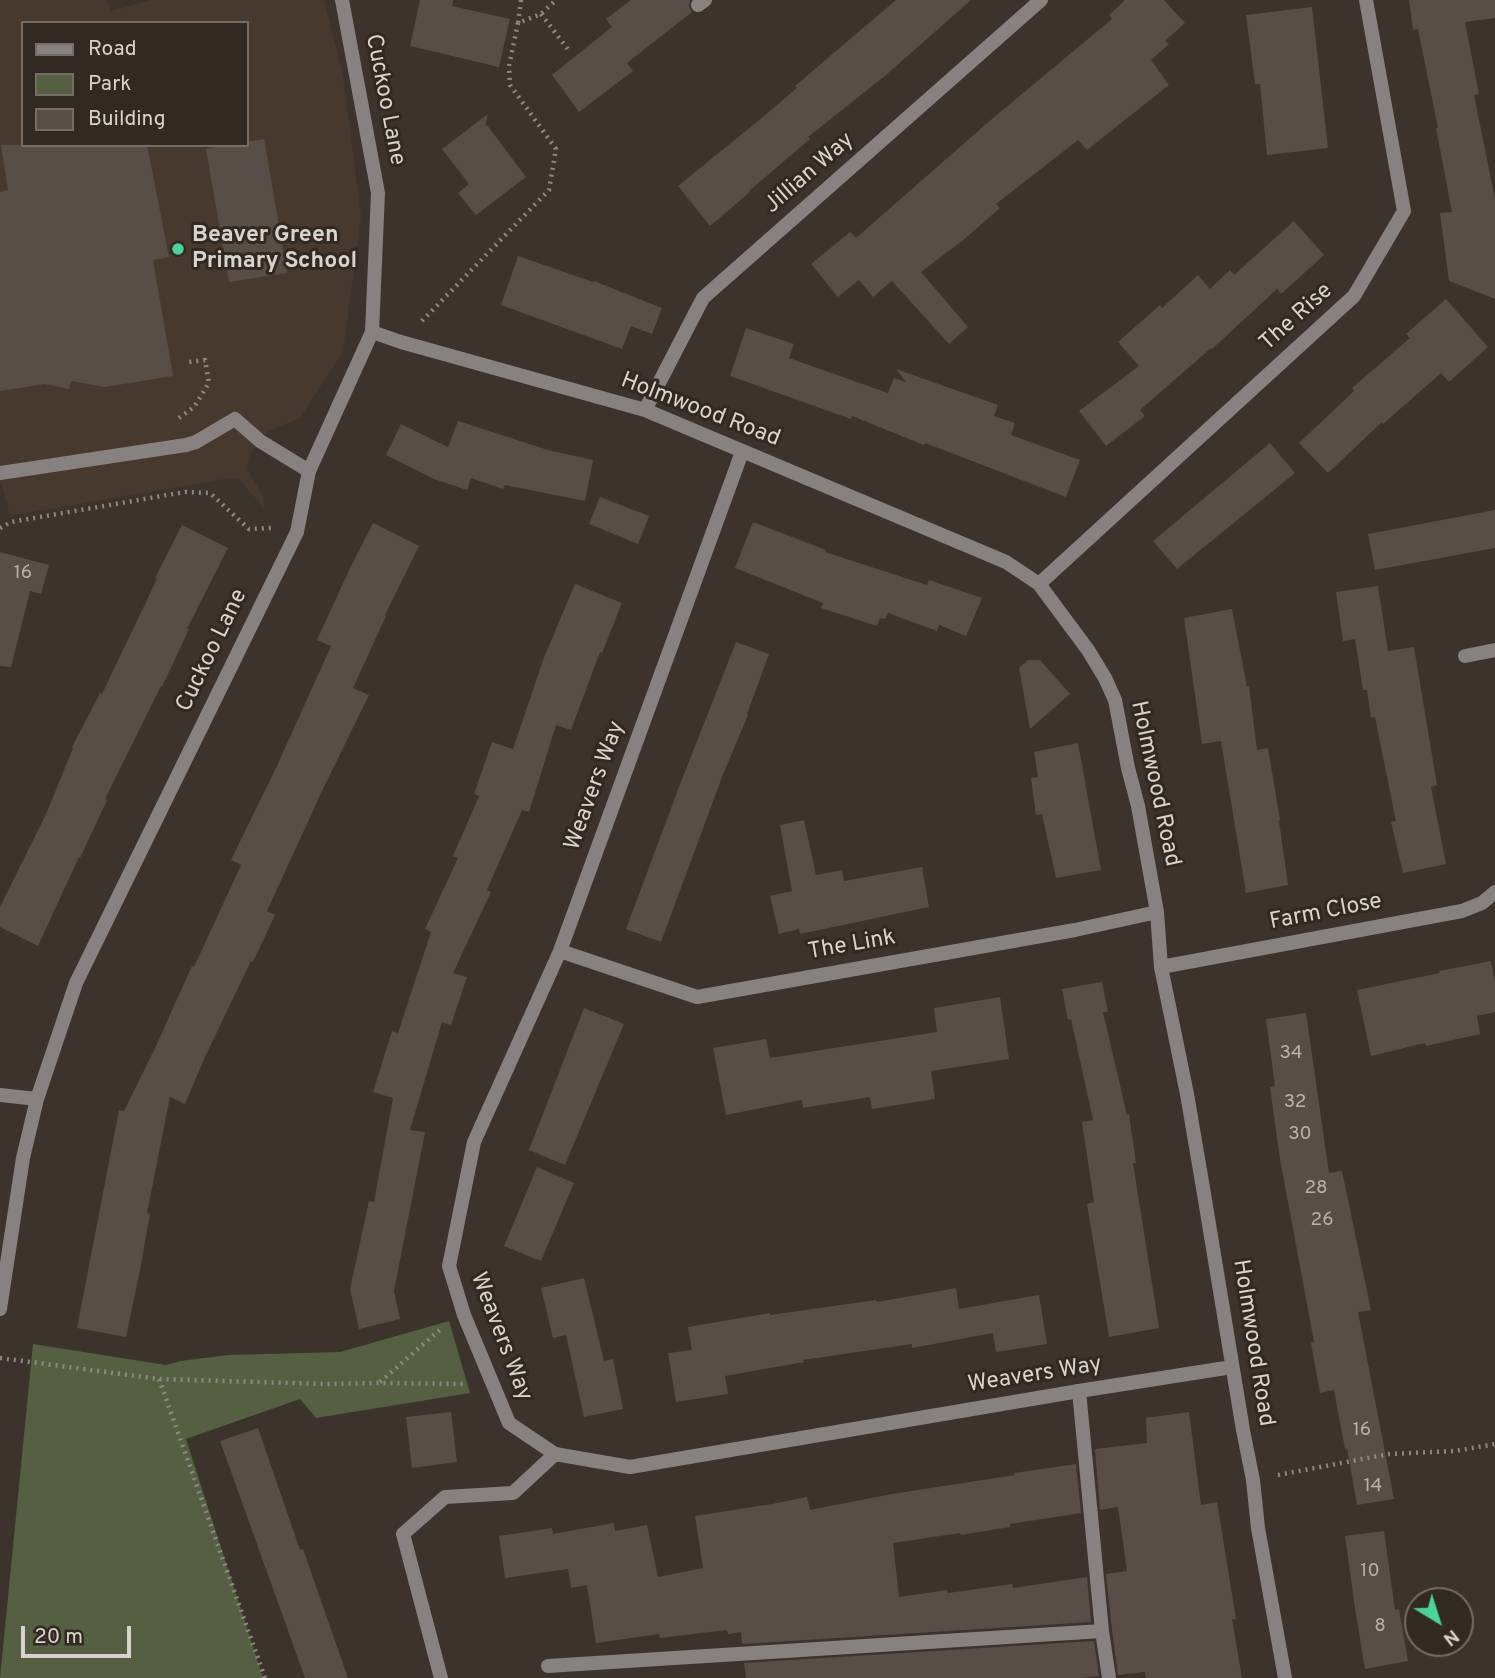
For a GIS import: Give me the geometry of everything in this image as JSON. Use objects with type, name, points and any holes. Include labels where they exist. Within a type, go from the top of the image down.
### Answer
[{"type":"street","name":"Cuckoo Lane","points":[[0,1309],[23,1158],[37,1099],[76,983],[297,531],[309,471],[372,331],[378,193],[342,0]]},
{"type":"street","name":"Jillian Way","points":[[645,410],[703,298],[1041,0]]},
{"type":"street","name":"The Rise","points":[[1039,584],[1354,296],[1404,211],[1366,0]]},
{"type":"street","name":"Holmwood Road","points":[[372,331],[401,342],[645,410],[1006,562],[1039,584],[1088,650],[1115,700],[1138,806],[1157,912],[1161,967],[1191,1119],[1284,1678]]},
{"type":"street","points":[[0,473],[186,445],[235,419],[260,441],[309,471]]},
{"type":"street","name":"Weavers Way","points":[[742,452],[560,951],[474,1142],[449,1266],[464,1315],[509,1423],[555,1454],[630,1467],[1233,1367]]},
{"type":"street","points":[[1465,656],[1495,650]]},
{"type":"street","name":"Farm Close","points":[[1161,967],[1462,911],[1482,903],[1495,892]]},
{"type":"street","name":"The Link","points":[[560,951],[697,997],[1075,930],[1157,912]]},
{"type":"street","points":[[0,1095],[37,1099]]},
{"type":"street","points":[[1079,1391],[1109,1678]]},
{"type":"street","points":[[441,1678],[403,1534],[445,1497],[513,1493],[555,1454]]},
{"type":"street","points":[[548,1666],[1102,1631]]},
{"type":"path","points":[[401,342],[549,190],[556,149],[510,85],[509,66],[521,0]]},
{"type":"path","points":[[517,23],[541,14],[556,0]]},
{"type":"path","points":[[541,14],[570,52]]},
{"type":"path","points":[[0,528],[11,522],[185,492],[210,493],[249,529],[273,528],[278,523]]},
{"type":"path","points":[[379,1383],[443,1327],[464,1315]]},
{"type":"path","points":[[0,1357],[159,1379],[494,1385]]},
{"type":"path","points":[[159,1379],[265,1678]]},
{"type":"path","points":[[1253,1479],[1389,1454],[1455,1451],[1495,1444]]},
{"type":"shaded area","name":"Beaver Green Primary School","points":[[0,0],[106,0],[111,11],[151,0],[324,0],[343,75],[361,216],[343,352],[300,418],[268,431],[250,454],[247,468],[263,496],[264,508],[238,478],[230,478],[10,516],[2,486]]},
{"type":"green space","points":[[449,1321],[470,1393],[316,1418],[300,1399],[186,1439],[263,1678],[0,1678],[33,1344],[166,1365],[228,1355],[340,1352]]},
{"type":"building","points":[[420,0],[453,0],[452,6],[510,19],[499,67],[410,46]]},
{"type":"building","points":[[631,0],[690,0],[689,7],[692,12],[627,63],[633,71],[579,112],[552,75],[612,27],[606,19]]},
{"type":"building","points":[[896,0],[971,0],[886,75],[808,137],[810,139],[710,226],[678,186],[797,88],[795,86]]},
{"type":"building","points":[[1125,0],[1164,0],[1185,23],[1165,41],[1169,44],[1151,60],[1169,85],[1087,150],[1078,140],[996,204],[1000,208],[921,272],[968,327],[949,344],[892,281],[873,297],[859,280],[838,297],[811,264],[850,232],[856,238],[993,118],[1112,19],[1109,15]]},
{"type":"building","points":[[1409,0],[1495,0],[1495,18],[1465,22],[1479,94],[1474,95],[1495,199],[1495,299],[1449,281],[1440,213],[1452,212],[1418,29],[1413,30]]},
{"type":"building","points":[[1312,7],[1328,148],[1267,155],[1260,84],[1255,84],[1246,15]]},
{"type":"building","points":[[488,114],[485,127],[487,125],[526,177],[476,215],[458,193],[469,184],[442,149]]},
{"type":"building","points":[[264,139],[287,273],[229,282],[206,149],[248,147],[248,142]]},
{"type":"building","points":[[1,145],[147,147],[169,257],[153,260],[173,376],[105,387],[71,381],[69,389],[45,384],[0,391],[0,192],[8,190]]},
{"type":"building","points":[[1294,221],[1324,255],[1281,294],[1277,289],[1140,410],[1145,416],[1106,446],[1079,411],[1139,366],[1118,342],[1160,305],[1162,308],[1198,275],[1210,289],[1230,270],[1234,275]]},
{"type":"building","points":[[518,256],[594,281],[662,308],[652,334],[631,326],[622,349],[501,305]]},
{"type":"building","points":[[1446,299],[1488,347],[1449,382],[1441,373],[1383,424],[1382,422],[1328,473],[1299,443],[1354,391],[1352,388],[1410,338],[1406,334]]},
{"type":"building","points":[[746,328],[794,344],[789,358],[888,393],[894,378],[906,382],[896,369],[998,405],[994,416],[1015,423],[1011,435],[1080,460],[1066,497],[852,416],[851,419],[730,376]]},
{"type":"building","points":[[458,421],[548,450],[593,460],[585,501],[505,485],[503,489],[471,478],[467,490],[434,479],[386,455],[401,424],[448,447]]},
{"type":"building","points":[[1270,443],[1295,473],[1177,569],[1153,541]]},
{"type":"building","points":[[600,497],[649,516],[638,544],[589,524]]},
{"type":"building","points":[[1495,510],[1495,548],[1375,570],[1368,534]]},
{"type":"building","points":[[753,522],[826,550],[825,552],[927,585],[929,580],[982,598],[966,636],[939,625],[937,631],[888,613],[885,619],[880,618],[877,626],[821,608],[823,603],[735,568]]},
{"type":"building","points":[[373,523],[419,546],[353,688],[369,695],[267,911],[275,915],[204,1059],[185,1104],[170,1097],[126,1337],[77,1328],[119,1110],[124,1111],[241,865],[231,860],[331,646],[317,640]]},
{"type":"building","points":[[182,525],[228,548],[105,799],[107,800],[38,946],[0,927],[0,907],[47,812],[72,747],[100,693],[102,694]]},
{"type":"building","points":[[0,552],[49,565],[41,594],[30,591],[11,667],[0,666]]},
{"type":"building","points":[[575,584],[622,603],[602,653],[600,652],[571,730],[556,725],[529,812],[522,810],[487,890],[491,892],[453,973],[467,977],[451,1025],[442,1022],[410,1130],[425,1132],[394,1291],[400,1319],[359,1329],[350,1289],[369,1201],[374,1202],[393,1098],[373,1092],[392,1031],[398,1033],[431,932],[425,929],[458,858],[453,856],[479,796],[474,794],[492,742],[513,749],[543,660]]},
{"type":"building","points":[[1378,586],[1388,651],[1414,647],[1437,785],[1431,787],[1446,864],[1403,873],[1391,822],[1396,821],[1375,717],[1371,718],[1367,690],[1363,690],[1355,639],[1343,641],[1336,592]]},
{"type":"building","points":[[1232,609],[1247,687],[1249,686],[1257,750],[1268,748],[1288,885],[1246,893],[1221,741],[1202,744],[1184,618]]},
{"type":"building","points":[[736,642],[769,654],[661,942],[626,929]]},
{"type":"building","points":[[1028,660],[1040,660],[1070,694],[1030,729],[1019,668]]},
{"type":"building","points":[[1078,743],[1101,870],[1056,878],[1042,814],[1036,815],[1031,778],[1038,777],[1034,752]]},
{"type":"building","points":[[804,820],[816,875],[842,870],[844,881],[922,867],[929,907],[800,934],[799,929],[779,934],[770,896],[792,891],[780,825]]},
{"type":"building","points":[[1491,961],[1495,982],[1495,1012],[1477,1016],[1480,1034],[1371,1056],[1357,990]]},
{"type":"building","points":[[1102,982],[1108,1012],[1103,1012],[1127,1115],[1129,1114],[1136,1163],[1133,1163],[1159,1328],[1109,1337],[1087,1204],[1094,1202],[1082,1122],[1093,1120],[1062,989]]},
{"type":"building","points":[[1000,997],[1009,1059],[931,1071],[935,1099],[872,1109],[870,1097],[803,1108],[802,1100],[726,1115],[713,1048],[766,1039],[770,1058],[937,1032],[934,1008]]},
{"type":"building","points":[[584,1008],[624,1024],[565,1165],[529,1150]]},
{"type":"building","points":[[1306,1013],[1329,1173],[1342,1171],[1371,1310],[1358,1312],[1394,1499],[1357,1505],[1334,1390],[1320,1393],[1311,1343],[1314,1342],[1280,1159],[1270,1087],[1275,1086],[1266,1019]]},
{"type":"building","points":[[537,1167],[574,1183],[541,1261],[504,1246]]},
{"type":"building","points":[[584,1278],[604,1361],[613,1359],[623,1409],[584,1417],[566,1335],[553,1338],[541,1288]]},
{"type":"building","points":[[956,1288],[959,1309],[1039,1295],[1047,1344],[996,1352],[993,1333],[912,1348],[912,1344],[803,1360],[804,1362],[725,1376],[728,1394],[676,1402],[668,1353],[692,1350],[688,1327],[770,1313],[877,1302]]},
{"type":"building","points":[[451,1412],[457,1462],[412,1468],[406,1417]]},
{"type":"building","points":[[1189,1412],[1201,1505],[1217,1502],[1236,1619],[1232,1619],[1242,1678],[1146,1678],[1145,1672],[1118,1675],[1106,1574],[1127,1571],[1118,1507],[1100,1510],[1095,1449],[1147,1443],[1146,1418]]},
{"type":"building","points":[[258,1428],[348,1678],[305,1678],[220,1441]]},
{"type":"building","points":[[1076,1464],[1081,1513],[961,1535],[960,1533],[893,1543],[899,1597],[1012,1584],[1013,1588],[1087,1577],[1091,1622],[742,1644],[741,1632],[728,1634],[727,1630],[660,1638],[659,1634],[596,1643],[587,1585],[571,1588],[568,1569],[505,1578],[499,1536],[552,1528],[553,1534],[614,1523],[615,1531],[647,1525],[658,1577],[703,1568],[695,1516],[807,1497],[810,1510]]},
{"type":"building","points":[[1384,1531],[1395,1610],[1399,1609],[1404,1657],[1407,1657],[1408,1661],[1365,1669],[1345,1536]]},
{"type":"building","points":[[1094,1641],[1099,1676],[1082,1678],[746,1678],[744,1663]]},
{"type":"place","name":"Beaver Green Primary School","points":[[178,249]]}]
